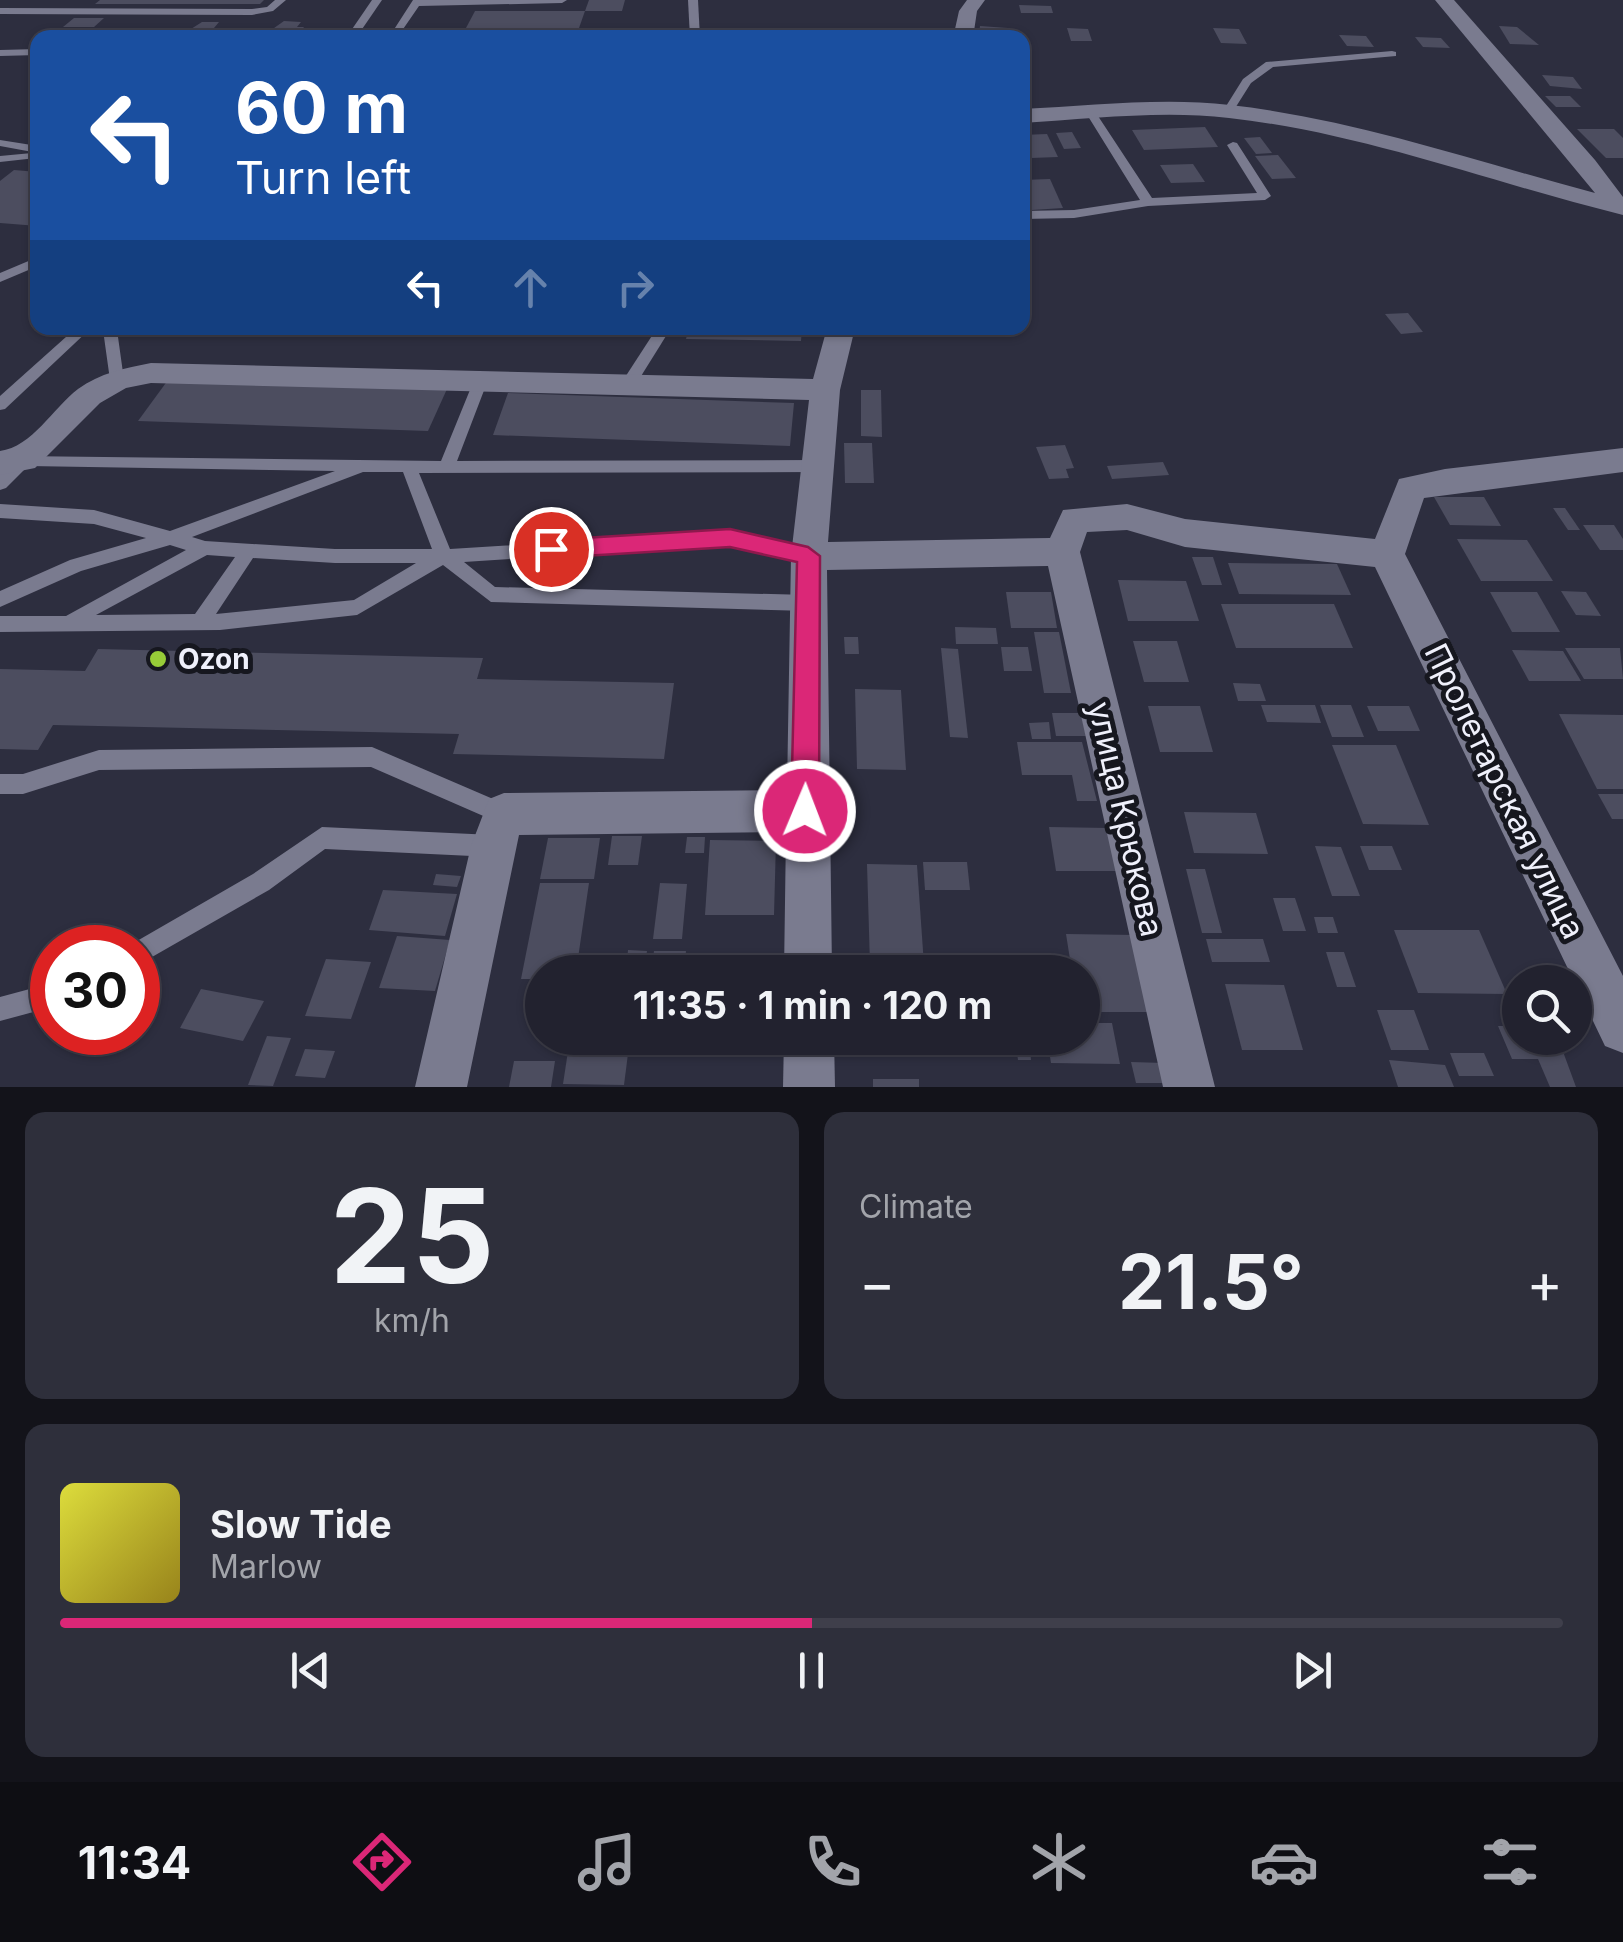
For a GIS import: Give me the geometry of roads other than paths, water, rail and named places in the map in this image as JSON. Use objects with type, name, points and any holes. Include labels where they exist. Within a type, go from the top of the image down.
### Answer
[{"type":"street","points":[[964,30],[968,11],[976,0]]},
{"type":"street","points":[[1444,0],[1620,207]]},
{"type":"street","points":[[1030,116],[1184,108],[1228,111],[1304,123],[1620,207]]},
{"type":"street","points":[[808,955],[808,556],[824,390],[839,335]]},
{"type":"street","points":[[12,462],[89,396],[116,380],[184,372],[824,390]]},
{"type":"street","points":[[808,556],[1062,552],[1075,519],[1127,517],[1185,533],[1387,554],[1412,488],[1623,460]]},
{"type":"street","name":"улица Крюкова","points":[[1062,552],[1190,1087]]},
{"type":"street","name":"Пролетарская улица","points":[[1387,554],[1623,1028]]},
{"type":"street","points":[[440,1087],[499,830],[805,811]]},
{"type":"street","points":[[808,1055],[809,1087]]},
{"type":"lane","points":[[25,12],[40,0]]},
{"type":"lane","points":[[68,12],[83,0]]},
{"type":"lane","points":[[0,11],[252,12],[270,8],[281,0]]},
{"type":"lane","points":[[356,30],[377,0]]},
{"type":"lane","points":[[398,30],[417,1],[562,0]]},
{"type":"lane","points":[[693,0],[695,30]]},
{"type":"lane","points":[[0,53],[30,52]]},
{"type":"lane","points":[[1228,111],[1247,81],[1270,64],[1392,54]]},
{"type":"lane","points":[[1091,113],[1148,202]]},
{"type":"lane","points":[[0,143],[30,151]]},
{"type":"lane","points":[[1030,216],[1074,214],[1148,202],[1265,196],[1233,146]]},
{"type":"lane","points":[[0,159],[30,154]]},
{"type":"lane","points":[[0,278],[30,265]]},
{"type":"lane","points":[[0,406],[76,335]]},
{"type":"lane","points":[[112,335],[116,380]]},
{"type":"lane","points":[[628,384],[660,335]]},
{"type":"lane","points":[[447,468],[481,380]]},
{"type":"lane","points":[[0,484],[12,462],[447,468],[817,466]]},
{"type":"lane","points":[[0,599],[76,565],[172,538],[366,466]]},
{"type":"lane","points":[[409,467],[444,556],[491,594],[808,602]]},
{"type":"lane","points":[[0,511],[94,518],[205,548],[335,556],[444,556],[730,538],[808,556]]},
{"type":"lane","points":[[70,621],[205,548]]},
{"type":"lane","points":[[200,622],[248,550]]},
{"type":"lane","points":[[0,624],[200,622],[357,607],[444,556]]},
{"type":"lane","points":[[0,784],[23,784],[98,760],[372,757],[499,830]]},
{"type":"lane","points":[[160,940],[262,882],[322,838],[499,830]]},
{"type":"lane","points":[[0,1009],[30,1001]]},
{"type":"place","name":"Ozon","points":[[158,659]]}]
